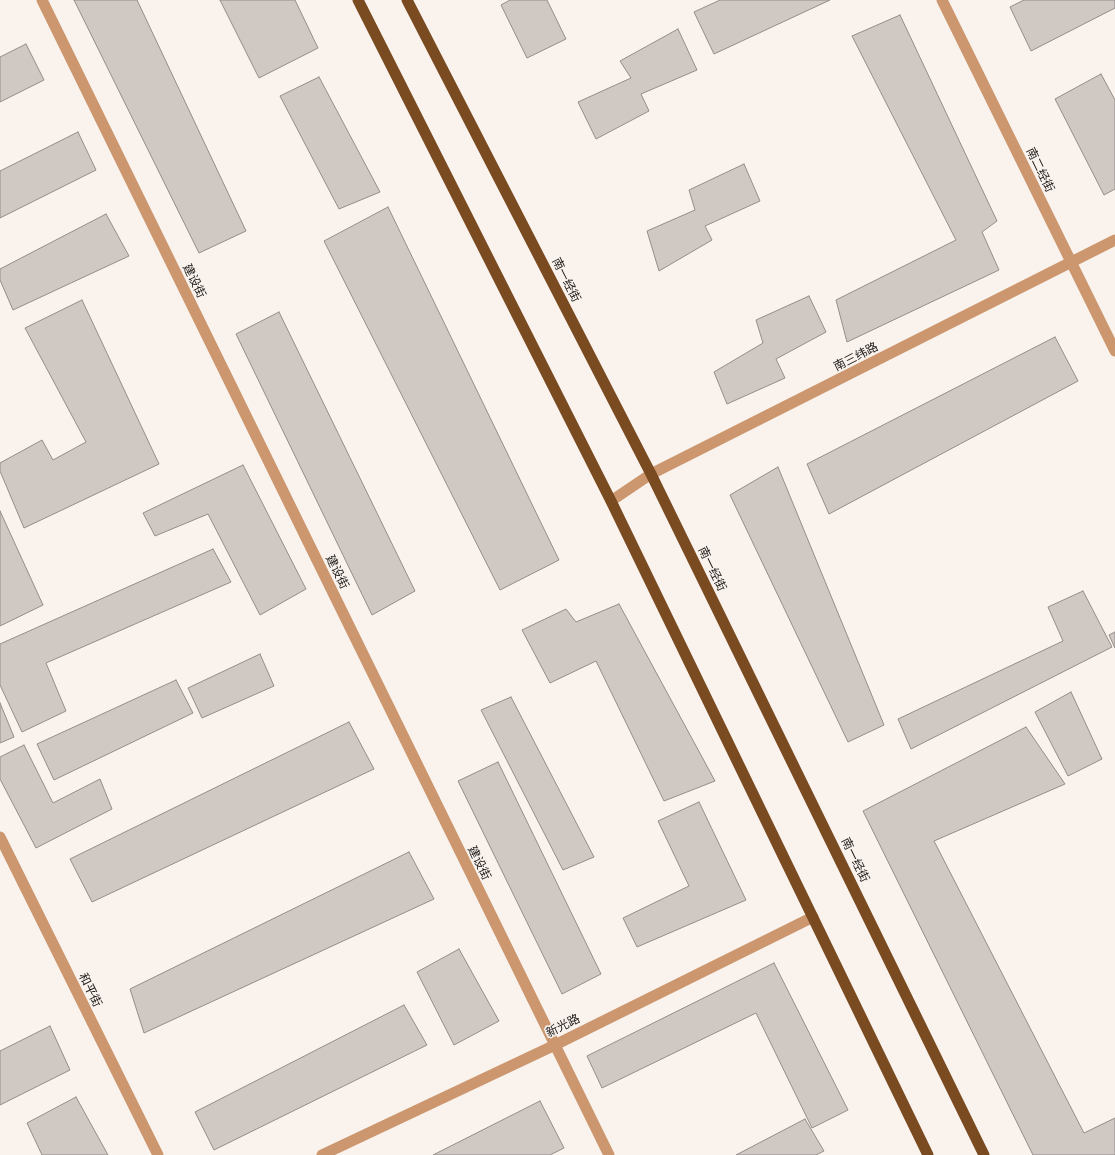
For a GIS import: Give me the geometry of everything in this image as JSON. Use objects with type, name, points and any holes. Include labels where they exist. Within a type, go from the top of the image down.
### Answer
[{"type":"highway","points":[[358,0],[611,501],[928,1155]]},
{"type":"highway","name":"南一经街","points":[[407,0],[651,474],[984,1155]]},
{"type":"street","name":"建设街","points":[[42,0],[609,1155]]},
{"type":"street","name":"南二经街","points":[[942,0],[1115,351]]},
{"type":"street","name":"南三纬路","points":[[611,501],[651,474],[1115,240]]},
{"type":"street","name":"和平街","points":[[0,837],[158,1155]]},
{"type":"street","name":"新光路","points":[[322,1155],[554,1045],[813,917]]},
{"type":"building","points":[[74,0],[137,0],[246,231],[199,253]]},
{"type":"building","points":[[220,0],[295,0],[318,48],[259,78]]},
{"type":"building","points":[[510,0],[547,0],[566,39],[527,58],[501,5]]},
{"type":"building","points":[[720,0],[830,0],[714,54],[694,12]]},
{"type":"building","points":[[1024,0],[1115,0],[1115,8],[1031,51],[1010,7]]},
{"type":"building","points":[[900,15],[997,221],[982,232],[999,270],[847,342],[836,300],[956,240],[852,36]]},
{"type":"building","points":[[678,29],[697,70],[641,94],[649,111],[596,139],[578,102],[631,78],[620,61]]},
{"type":"building","points":[[26,44],[44,80],[0,102],[0,57]]},
{"type":"building","points":[[1101,74],[1115,100],[1115,189],[1104,195],[1055,99]]},
{"type":"building","points":[[319,77],[380,192],[339,209],[280,96]]},
{"type":"building","points":[[78,132],[96,170],[0,218],[0,171]]},
{"type":"building","points":[[744,164],[760,201],[705,226],[712,240],[659,271],[647,231],[695,210],[689,190]]},
{"type":"building","points":[[388,207],[559,560],[500,590],[324,241]]},
{"type":"building","points":[[106,214],[129,256],[13,310],[0,280],[0,269]]},
{"type":"building","points":[[809,296],[826,332],[776,359],[785,378],[727,404],[714,372],[763,343],[756,320]]},
{"type":"building","points":[[82,300],[159,464],[24,528],[0,471],[0,463],[42,440],[53,460],[86,442],[25,328]]},
{"type":"building","points":[[279,312],[415,591],[372,615],[236,334]]},
{"type":"building","points":[[1055,337],[1078,381],[829,514],[807,464]]},
{"type":"building","points":[[243,465],[306,589],[260,615],[208,514],[155,536],[143,513]]},
{"type":"building","points":[[778,467],[884,725],[848,742],[730,495]]},
{"type":"building","points":[[0,511],[43,605],[0,626]]},
{"type":"building","points":[[213,549],[231,582],[46,663],[66,711],[22,732],[0,685],[0,644]]},
{"type":"building","points":[[1083,591],[1112,647],[911,749],[898,719],[1063,641],[1048,607]]},
{"type":"building","points":[[619,604],[715,781],[664,801],[596,661],[550,683],[522,630],[566,609],[576,622]]},
{"type":"building","points":[[1115,632],[1115,648],[1109,635]]},
{"type":"building","points":[[260,654],[274,686],[202,718],[188,688]]},
{"type":"building","points":[[176,680],[193,713],[54,780],[37,744]]},
{"type":"building","points":[[1071,692],[1102,759],[1068,776],[1035,712]]},
{"type":"building","points":[[511,697],[594,857],[563,870],[481,710]]},
{"type":"building","points":[[0,703],[14,737],[0,743]]},
{"type":"building","points":[[349,722],[374,769],[92,902],[70,859]]},
{"type":"building","points":[[1026,727],[1065,784],[934,841],[1084,1133],[1115,1118],[1115,1155],[1033,1155],[863,811]]},
{"type":"building","points":[[24,745],[53,803],[100,779],[112,809],[36,848],[0,779],[0,757]]},
{"type":"building","points":[[498,762],[601,974],[562,994],[458,781]]},
{"type":"building","points":[[699,802],[746,900],[637,947],[623,918],[689,886],[658,821]]},
{"type":"building","points":[[409,852],[434,899],[144,1033],[130,989]]},
{"type":"building","points":[[459,949],[499,1021],[454,1045],[417,972]]},
{"type":"building","points":[[774,963],[848,1110],[812,1128],[756,1013],[602,1088],[587,1056]]},
{"type":"building","points":[[404,1005],[427,1045],[214,1150],[195,1112]]},
{"type":"building","points":[[50,1026],[70,1070],[0,1105],[0,1051]]},
{"type":"building","points":[[76,1097],[108,1155],[42,1155],[27,1123]]},
{"type":"building","points":[[540,1101],[564,1148],[550,1155],[433,1155]]},
{"type":"building","points":[[805,1119],[824,1151],[816,1155],[736,1155]]}]
